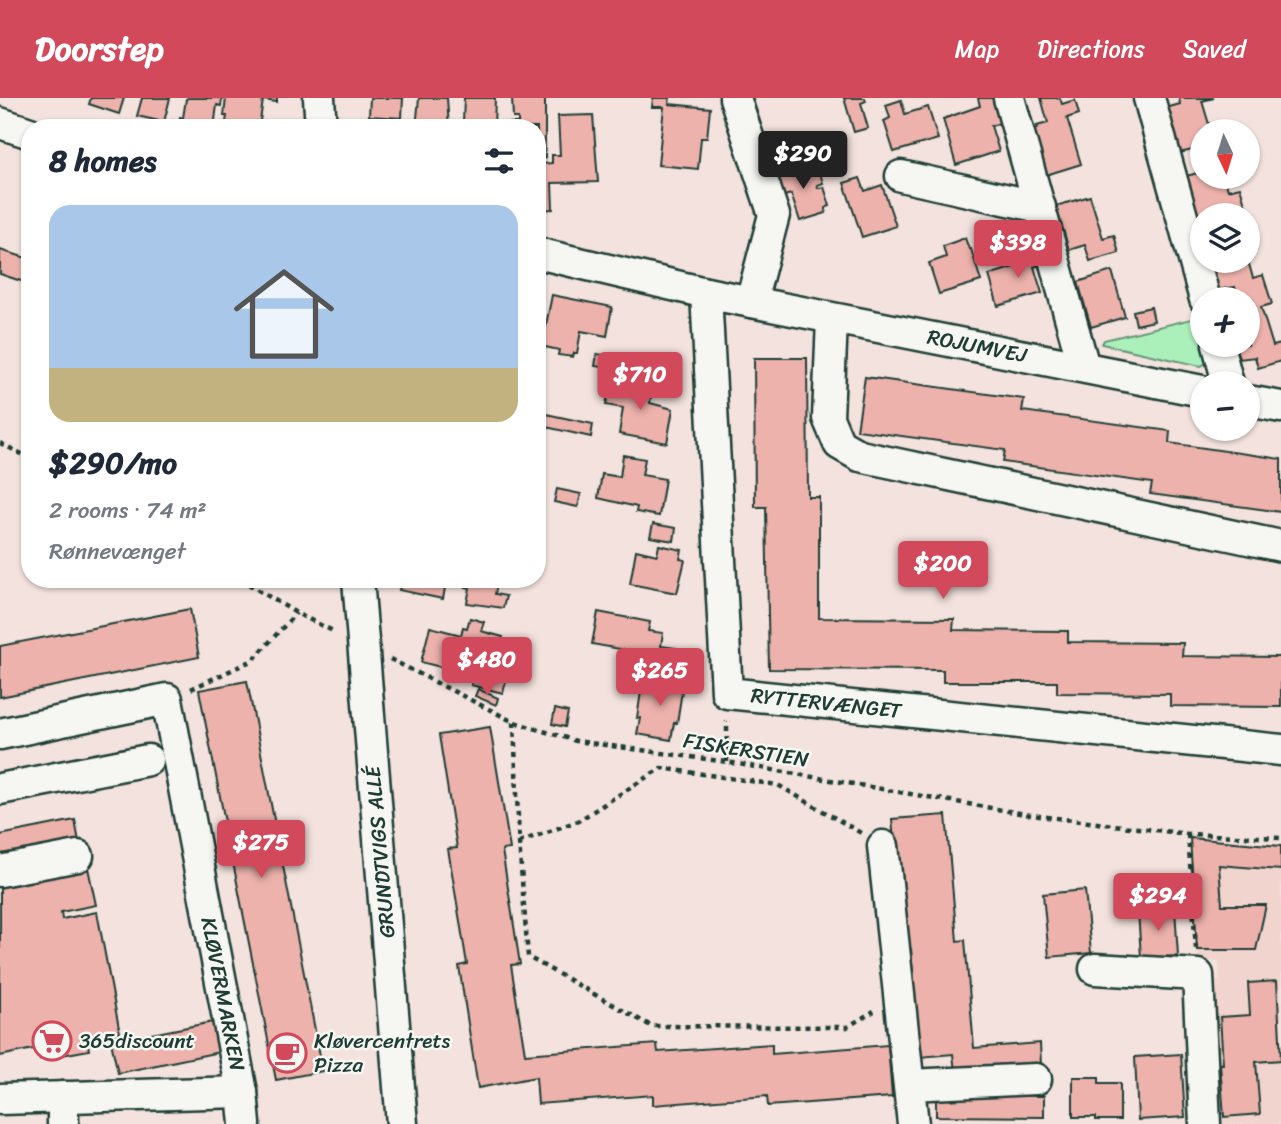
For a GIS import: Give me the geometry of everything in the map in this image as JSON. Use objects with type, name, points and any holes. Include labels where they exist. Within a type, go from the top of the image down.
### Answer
[{"type":"street","points":[[319,98],[320,119]]},
{"type":"street","points":[[735,98],[774,215],[751,302]]},
{"type":"street","points":[[1009,98],[1084,367]]},
{"type":"street","points":[[1149,98],[1202,287]]},
{"type":"street","points":[[0,123],[21,130]]},
{"type":"street","points":[[901,176],[1040,206]]},
{"type":"street","name":"ROJUMVEJ","points":[[546,255],[706,293],[1190,389]]},
{"type":"street","name":"RYTTERVÆNGET","points":[[706,293],[727,693],[1281,750]]},
{"type":"street","points":[[832,319],[828,418],[839,444],[860,456],[1281,546]]},
{"type":"street","points":[[1260,403],[1281,407]]},
{"type":"street","name":"GRUNDTVIGS ALLÉ","points":[[359,588],[401,1124]]},
{"type":"street","points":[[0,734],[167,699]]},
{"type":"street","name":"KLØVERMARKEN","points":[[167,699],[246,1124]]},
{"type":"street","points":[[0,789],[148,760]]},
{"type":"street","points":[[883,845],[913,1124]]},
{"type":"street","points":[[0,871],[78,856]]},
{"type":"street","points":[[1096,969],[1198,975],[1205,1124]]},
{"type":"street","points":[[909,1085],[1036,1079]]},
{"type":"street","points":[[0,1099],[63,1111],[242,1092]]},
{"type":"path","points":[[0,443],[21,454]]},
{"type":"path","name":"FISKERSTIEN","points":[[255,588],[296,613],[514,722],[576,741],[727,762],[1031,815],[1188,834],[1281,838]]},
{"type":"path","points":[[167,699],[253,660],[296,613]]},
{"type":"path","points":[[727,693],[727,762]]},
{"type":"path","points":[[514,722],[519,842],[528,957],[651,1026],[847,1027],[900,996]]},
{"type":"path","points":[[519,842],[578,821],[661,768],[778,785],[883,845]]},
{"type":"path","points":[[770,769],[778,785]]},
{"type":"path","points":[[1188,834],[1198,975]]},
{"type":"shaded area","points":[[1190,838],[1281,846],[1281,1124],[1217,1124],[1206,982],[1220,981],[1219,961],[1198,961]]},
{"type":"green space","points":[[1190,319],[1190,357],[1209,357],[1201,366],[1102,344],[1104,340]]},
{"type":"building","points":[[91,98],[124,98],[119,114],[89,104]]},
{"type":"building","points":[[142,98],[170,98],[165,119],[137,116]]},
{"type":"building","points":[[222,98],[221,106],[217,105],[215,119],[180,119],[183,118],[186,99]]},
{"type":"building","points":[[226,98],[277,98],[277,102],[263,100],[260,119],[226,119],[227,116],[224,116]]},
{"type":"building","points":[[370,98],[403,98],[402,118],[369,116]]},
{"type":"building","points":[[419,98],[447,98],[448,119],[417,119]]},
{"type":"building","points":[[464,98],[495,98],[494,119],[463,119]]},
{"type":"building","points":[[512,98],[545,98],[545,119],[513,118]]},
{"type":"building","points":[[653,98],[670,98],[669,104],[710,108],[707,138],[701,138],[698,169],[658,165],[664,107],[652,107]]},
{"type":"building","points":[[844,98],[865,98],[866,101],[861,103],[868,128],[854,132]]},
{"type":"building","points":[[978,98],[995,98],[1003,122],[991,126],[999,151],[956,165],[943,119],[980,106]]},
{"type":"building","points":[[1041,98],[1060,98],[1062,104],[1075,100],[1079,114],[1067,118],[1081,164],[1046,175],[1034,130],[1037,126],[1048,123]]},
{"type":"building","points":[[1179,98],[1214,98],[1202,101],[1207,119],[1190,119],[1190,151],[1179,153],[1166,108],[1180,104]]},
{"type":"building","points":[[901,100],[905,114],[928,107],[938,139],[894,152],[884,121],[890,118],[886,105]]},
{"type":"building","points":[[593,115],[598,182],[552,183],[553,209],[546,209],[546,163],[552,163],[552,155],[560,155],[558,116]]},
{"type":"building","points":[[784,166],[787,176],[818,167],[823,183],[817,185],[818,188],[824,187],[830,206],[825,208],[826,213],[800,221],[791,194],[781,197],[772,169]]},
{"type":"building","points":[[1190,175],[1190,189],[1241,189],[1245,203],[1194,203],[1186,176]]},
{"type":"building","points":[[860,178],[865,191],[882,185],[896,226],[862,237],[844,183]]},
{"type":"building","points":[[1090,196],[1103,238],[1114,235],[1119,253],[1090,261],[1085,245],[1069,250],[1056,206]]},
{"type":"building","points":[[965,238],[981,281],[939,294],[929,263],[946,257],[943,246]]},
{"type":"building","points":[[1038,245],[1043,264],[1034,267],[1042,293],[998,306],[989,275],[1030,262],[1026,248]]},
{"type":"building","points":[[0,250],[21,256],[21,281],[0,274]]},
{"type":"building","points":[[1112,271],[1125,317],[1091,327],[1078,282]]},
{"type":"building","points":[[1214,273],[1252,273],[1253,278],[1263,275],[1272,304],[1261,307],[1273,346],[1281,344],[1281,361],[1258,368],[1255,357],[1260,357],[1260,287],[1218,287]]},
{"type":"building","points":[[552,295],[612,307],[607,336],[581,331],[577,353],[574,353],[573,357],[558,355],[559,350],[546,347],[546,325]]},
{"type":"building","points":[[1151,307],[1154,321],[1136,325],[1133,311]]},
{"type":"building","points":[[597,354],[610,356],[609,368],[595,366]]},
{"type":"building","points":[[754,358],[807,358],[808,497],[819,497],[819,618],[954,619],[953,630],[1068,631],[1068,642],[1183,643],[1182,656],[1281,657],[1281,707],[1170,706],[1170,694],[1057,693],[1057,682],[943,682],[943,670],[769,669],[766,507],[755,507]]},
{"type":"building","points":[[865,377],[1024,399],[1022,411],[1170,431],[1169,443],[1281,459],[1281,512],[1150,494],[1152,483],[1003,462],[1005,450],[857,430]]},
{"type":"building","points":[[611,379],[653,387],[650,403],[673,409],[667,443],[619,434],[623,408],[606,405]]},
{"type":"building","points":[[546,414],[593,424],[591,437],[546,427]]},
{"type":"building","points":[[623,455],[645,459],[642,475],[665,479],[659,516],[636,512],[637,507],[598,498],[602,474],[620,477]]},
{"type":"building","points":[[557,489],[581,494],[578,507],[554,502]]},
{"type":"building","points":[[653,524],[676,528],[674,541],[650,537]]},
{"type":"building","points":[[659,545],[682,550],[680,559],[685,560],[677,593],[630,584],[636,550],[657,555]]},
{"type":"building","points":[[399,588],[445,588],[443,599]]},
{"type":"building","points":[[470,588],[496,588],[495,594],[506,596],[503,608],[467,603]]},
{"type":"building","points":[[190,609],[199,657],[0,697],[0,646]]},
{"type":"building","points":[[598,612],[650,622],[648,631],[663,633],[661,646],[676,648],[673,664],[642,658],[642,653],[592,644]]},
{"type":"building","points":[[470,618],[484,622],[481,631],[503,637],[496,664],[509,668],[503,693],[471,685],[475,671],[457,667],[456,671],[421,662],[430,627],[461,635]]},
{"type":"building","points":[[661,675],[681,678],[679,690],[682,691],[677,723],[674,723],[671,740],[637,734],[642,685],[659,687]]},
{"type":"building","points":[[247,681],[323,1071],[276,1080],[199,690]]},
{"type":"building","points":[[478,689],[498,698],[496,705],[475,696]]},
{"type":"building","points":[[555,709],[568,712],[565,727],[552,724]]},
{"type":"building","points":[[490,727],[510,849],[502,850],[520,964],[511,965],[525,1054],[657,1044],[658,1052],[772,1044],[772,1054],[888,1045],[892,1097],[768,1106],[767,1096],[653,1105],[653,1095],[538,1104],[536,1077],[478,1088],[459,966],[467,964],[448,849],[457,848],[439,735]]},
{"type":"building","points":[[946,815],[957,941],[965,940],[974,1048],[1040,1043],[1041,1065],[955,1072],[953,1054],[920,1057],[911,949],[903,950],[892,819]]},
{"type":"building","points":[[75,820],[79,842],[0,857],[0,835]]},
{"type":"building","points":[[1190,838],[1281,846],[1281,870],[1219,865],[1222,905],[1266,905],[1256,950],[1197,950]]},
{"type":"building","points":[[88,868],[96,905],[61,912],[62,919],[97,912],[120,1033],[87,1039],[89,1050],[40,1059],[38,1048],[0,1056],[0,885]]},
{"type":"building","points":[[1085,890],[1091,953],[1049,957],[1043,894]]},
{"type":"building","points":[[1175,908],[1178,956],[1141,958],[1138,910]]},
{"type":"building","points":[[1277,981],[1281,1060],[1256,1062],[1260,1114],[1224,1117],[1220,1017],[1250,1015],[1248,983]]},
{"type":"building","points":[[223,1020],[229,1050],[118,1073],[111,1042]]},
{"type":"building","points":[[1181,1054],[1185,1117],[1138,1120],[1135,1057]]},
{"type":"building","points":[[1073,1077],[1099,1077],[1099,1083],[1120,1083],[1120,1120],[1073,1117]]},
{"type":"building","points":[[936,1095],[1044,1096],[1044,1117],[936,1116]]},
{"type":"place","name":"365discount","points":[[52,1041]]},
{"type":"place","name":"Kløvercentrets Pizza","points":[[287,1053]]}]
